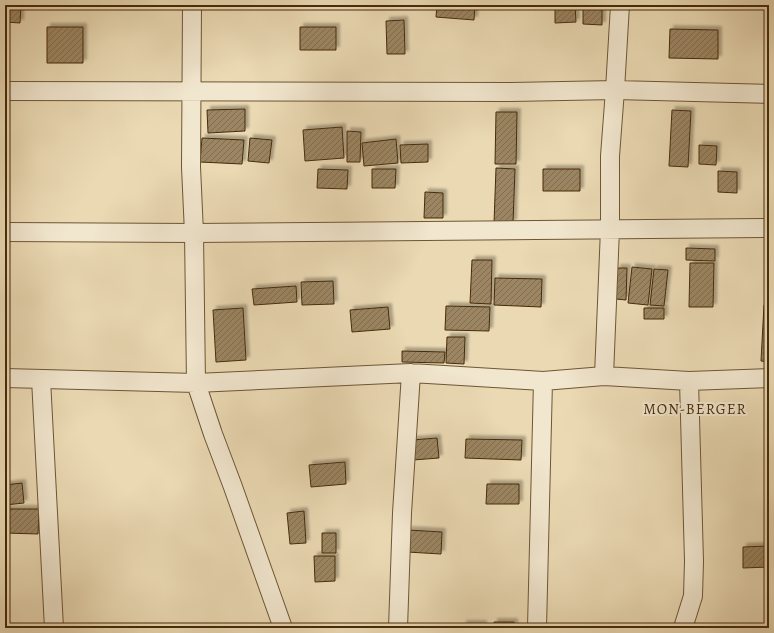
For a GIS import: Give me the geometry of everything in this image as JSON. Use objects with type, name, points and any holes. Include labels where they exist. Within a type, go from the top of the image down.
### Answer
[{"type":"street","points":[[192,5],[191,167],[194,233],[196,383],[283,628]]},
{"type":"street","points":[[604,376],[610,230],[610,156],[616,90],[620,5]]},
{"type":"street","points":[[5,91],[511,92],[616,90],[769,94]]},
{"type":"street","points":[[5,232],[194,233],[769,228]]},
{"type":"street","points":[[398,628],[402,514],[411,373]]},
{"type":"street","points":[[5,378],[196,383],[411,373],[543,381],[604,376],[689,382],[769,378]]},
{"type":"street","points":[[41,379],[54,628]]},
{"type":"street","points":[[537,628],[543,381]]},
{"type":"street","points":[[683,628],[693,596],[694,561],[689,382]]},
{"type":"building","points":[[5,5],[21,5],[20,23],[5,22]]},
{"type":"building","points":[[437,5],[475,5],[474,20],[436,17]]},
{"type":"building","points":[[555,5],[575,5],[576,22],[555,23]]},
{"type":"building","points":[[583,5],[602,5],[602,25],[583,24]]},
{"type":"building","points":[[404,20],[405,54],[387,54],[386,21]]},
{"type":"building","points":[[47,27],[83,27],[83,63],[47,63]]},
{"type":"building","points":[[300,27],[336,27],[336,50],[300,50]]},
{"type":"building","points":[[670,29],[718,30],[718,59],[669,58]]},
{"type":"building","points":[[245,109],[245,131],[208,133],[207,110]]},
{"type":"building","points":[[672,110],[691,111],[688,167],[669,166]]},
{"type":"building","points":[[496,112],[517,112],[516,164],[495,164]]},
{"type":"building","points":[[342,127],[344,158],[305,161],[303,130]]},
{"type":"building","points":[[347,131],[361,132],[360,162],[347,162]]},
{"type":"building","points":[[202,138],[244,140],[242,164],[200,162]]},
{"type":"building","points":[[250,138],[272,140],[269,163],[248,161]]},
{"type":"building","points":[[396,139],[398,163],[364,166],[362,143]]},
{"type":"building","points":[[428,144],[428,162],[401,163],[400,145]]},
{"type":"building","points":[[699,145],[717,146],[716,165],[699,164]]},
{"type":"building","points":[[496,168],[515,169],[513,223],[494,223]]},
{"type":"building","points":[[318,169],[348,170],[347,189],[317,188]]},
{"type":"building","points":[[372,169],[396,169],[395,188],[372,188]]},
{"type":"building","points":[[543,169],[580,169],[580,191],[543,191]]},
{"type":"building","points":[[718,171],[737,172],[737,193],[718,192]]},
{"type":"building","points":[[425,192],[443,193],[443,218],[424,218]]},
{"type":"building","points":[[686,248],[715,249],[715,261],[686,260]]},
{"type":"building","points":[[472,260],[492,260],[491,304],[470,303]]},
{"type":"building","points":[[690,263],[714,263],[713,307],[689,307]]},
{"type":"building","points":[[632,267],[652,269],[648,305],[628,303]]},
{"type":"building","points":[[617,268],[627,268],[626,300],[616,299]]},
{"type":"building","points":[[654,269],[668,270],[664,306],[650,305]]},
{"type":"building","points":[[495,278],[542,279],[541,307],[494,305]]},
{"type":"building","points":[[333,281],[334,304],[302,305],[301,282]]},
{"type":"building","points":[[296,286],[297,302],[254,305],[252,289]]},
{"type":"building","points":[[764,305],[769,305],[769,362],[761,361]]},
{"type":"building","points":[[446,306],[490,307],[489,331],[445,330]]},
{"type":"building","points":[[388,307],[390,329],[352,332],[350,310]]},
{"type":"building","points":[[243,308],[246,360],[216,362],[213,310]]},
{"type":"building","points":[[644,308],[664,308],[664,319],[644,319]]},
{"type":"building","points":[[447,337],[465,337],[464,364],[446,363]]},
{"type":"building","points":[[402,351],[445,352],[444,363],[402,362]]},
{"type":"building","points":[[437,438],[439,458],[413,460],[412,440]]},
{"type":"building","points":[[466,439],[522,440],[521,460],[465,458]]},
{"type":"building","points":[[345,462],[346,484],[311,487],[309,465]]},
{"type":"building","points":[[22,483],[24,503],[5,505],[5,485]]},
{"type":"building","points":[[487,484],[519,484],[519,504],[486,504]]},
{"type":"building","points":[[5,509],[39,509],[38,534],[5,533]]},
{"type":"building","points":[[304,511],[306,543],[290,544],[287,513]]},
{"type":"building","points":[[408,530],[442,532],[441,554],[407,552]]},
{"type":"building","points":[[322,533],[336,533],[336,553],[322,553]]},
{"type":"building","points":[[769,546],[769,567],[743,568],[743,547]]},
{"type":"building","points":[[314,556],[335,556],[335,581],[315,582]]},
{"type":"building","points":[[494,622],[514,622],[514,628],[494,628]]},
{"type":"building","points":[[463,624],[483,624],[483,628],[463,628]]},
{"type":"district","name":"MON-BERGER","points":[[695,409]]}]
